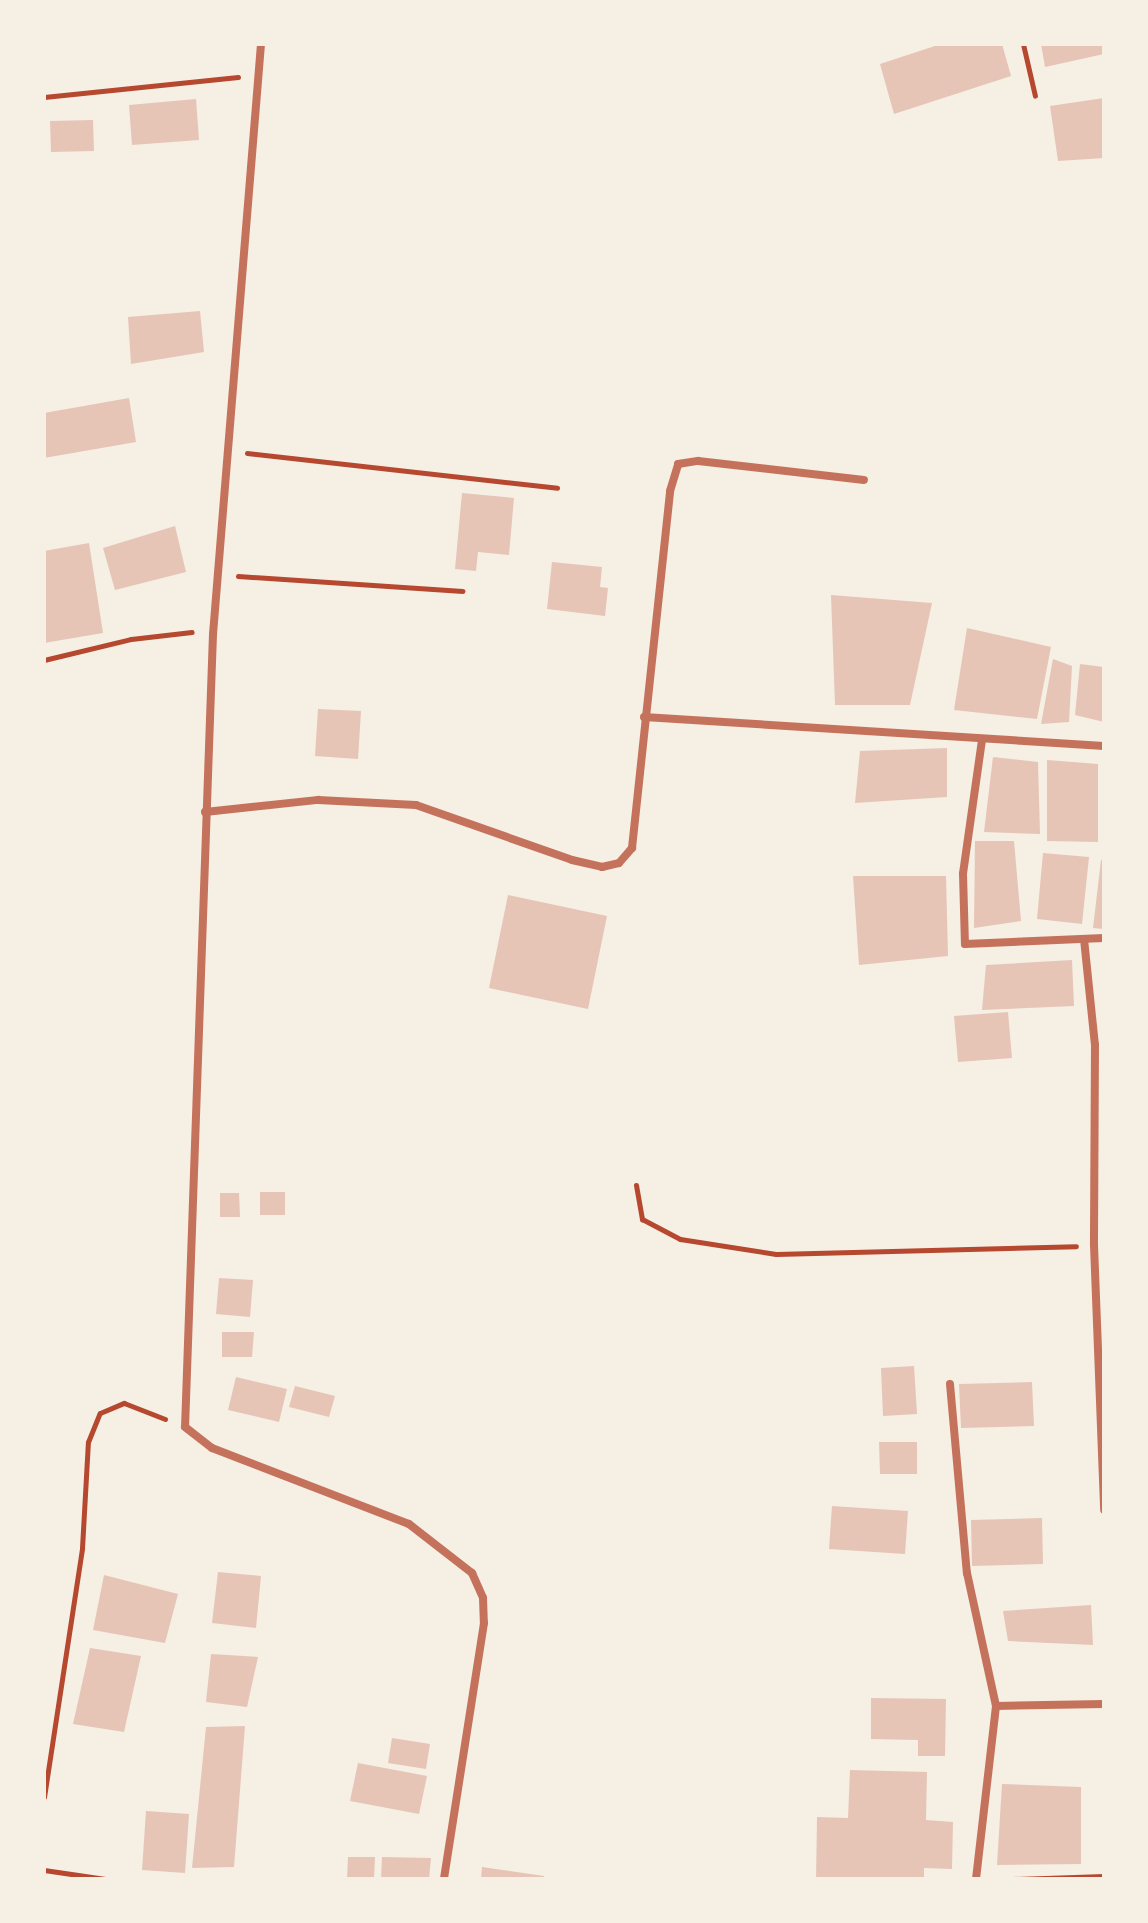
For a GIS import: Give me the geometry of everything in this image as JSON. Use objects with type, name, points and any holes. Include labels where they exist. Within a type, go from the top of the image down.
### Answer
[{"type":"street","points":[[261,44],[221,575],[213,629],[185,1427],[212,1448],[409,1524],[472,1573],[483,1598],[484,1623],[444,1879]]},
{"type":"street","points":[[205,812],[318,800],[416,805],[602,867],[619,863],[632,848],[670,491],[678,464],[698,461],[864,480]]},
{"type":"street","points":[[644,717],[1104,746]]},
{"type":"street","points":[[982,740],[963,874],[965,944],[1104,938]]},
{"type":"street","points":[[1084,939],[1100,1046],[1094,1245],[1104,1510]]},
{"type":"street","points":[[950,1384],[967,1573],[996,1706],[976,1879]]},
{"type":"street","points":[[996,1706],[1104,1704]]},
{"type":"path","points":[[1023,44],[1035,96]]},
{"type":"path","points":[[44,97],[258,75]]},
{"type":"path","points":[[230,451],[557,488]]},
{"type":"path","points":[[221,575],[462,591]]},
{"type":"path","points":[[44,660],[131,639],[213,629]]},
{"type":"path","points":[[636,1185],[642,1219],[680,1239],[776,1254],[1094,1245]]},
{"type":"path","points":[[44,1797],[82,1548],[88,1442],[100,1413],[124,1403],[185,1427]]},
{"type":"path","points":[[44,1870],[105,1879]]},
{"type":"path","points":[[1013,1879],[1104,1876]]},
{"type":"building","points":[[941,44],[1002,44],[1011,76],[894,114],[880,64]]},
{"type":"building","points":[[1041,44],[1104,44],[1104,54],[1045,67]]},
{"type":"building","points":[[1104,98],[1104,158],[1058,161],[1050,106]]},
{"type":"building","points":[[196,99],[199,140],[132,145],[129,105]]},
{"type":"building","points":[[93,120],[94,151],[51,152],[50,121]]},
{"type":"building","points":[[200,311],[204,352],[131,364],[128,317]]},
{"type":"building","points":[[129,398],[136,442],[44,458],[44,413]]},
{"type":"building","points":[[462,493],[514,498],[509,555],[478,552],[476,571],[455,569]]},
{"type":"building","points":[[175,526],[186,572],[115,590],[103,548]]},
{"type":"building","points":[[89,543],[103,633],[44,643],[44,551]]},
{"type":"building","points":[[552,562],[602,567],[600,587],[608,588],[605,616],[547,609]]},
{"type":"building","points":[[831,595],[932,603],[910,705],[835,705]]},
{"type":"building","points":[[967,628],[1051,647],[1037,719],[954,710]]},
{"type":"building","points":[[1053,659],[1072,666],[1069,722],[1041,724]]},
{"type":"building","points":[[1080,664],[1104,667],[1104,722],[1075,715]]},
{"type":"building","points":[[318,709],[361,711],[358,759],[315,756]]},
{"type":"building","points":[[947,748],[947,797],[855,803],[860,751]]},
{"type":"building","points":[[993,757],[1038,762],[1040,834],[984,832]]},
{"type":"building","points":[[1047,760],[1098,764],[1098,842],[1047,841]]},
{"type":"building","points":[[975,841],[1014,841],[1021,921],[974,928]]},
{"type":"building","points":[[1043,853],[1089,857],[1082,924],[1037,919]]},
{"type":"building","points":[[1101,860],[1104,860],[1104,929],[1093,928]]},
{"type":"building","points":[[853,876],[946,876],[948,956],[859,965]]},
{"type":"building","points":[[508,895],[607,916],[588,1009],[489,988]]},
{"type":"building","points":[[1072,960],[1074,1006],[982,1010],[986,965]]},
{"type":"building","points":[[1008,1012],[1012,1058],[958,1062],[954,1016]]},
{"type":"building","points":[[260,1192],[285,1192],[285,1215],[260,1215]]},
{"type":"building","points":[[220,1193],[239,1193],[240,1217],[220,1217]]},
{"type":"building","points":[[219,1278],[253,1280],[250,1317],[216,1314]]},
{"type":"building","points":[[222,1332],[254,1332],[252,1357],[222,1357]]},
{"type":"building","points":[[914,1366],[917,1414],[883,1416],[881,1368]]},
{"type":"building","points":[[236,1377],[287,1389],[279,1422],[228,1410]]},
{"type":"building","points":[[1032,1382],[1034,1426],[961,1428],[959,1384]]},
{"type":"building","points":[[295,1386],[335,1396],[329,1417],[289,1407]]},
{"type":"building","points":[[879,1442],[917,1442],[917,1474],[880,1474]]},
{"type":"building","points":[[832,1506],[908,1511],[905,1554],[829,1549]]},
{"type":"building","points":[[1042,1518],[1043,1564],[972,1566],[971,1520]]},
{"type":"building","points":[[218,1572],[261,1576],[256,1628],[212,1623]]},
{"type":"building","points":[[104,1575],[178,1594],[165,1643],[93,1630]]},
{"type":"building","points":[[1091,1605],[1093,1645],[1008,1641],[1003,1611]]},
{"type":"building","points":[[90,1648],[141,1656],[124,1732],[73,1724]]},
{"type":"building","points":[[211,1654],[258,1657],[247,1707],[206,1702]]},
{"type":"building","points":[[871,1698],[946,1699],[945,1756],[918,1756],[918,1740],[871,1739]]},
{"type":"building","points":[[245,1726],[234,1867],[192,1868],[206,1727]]},
{"type":"building","points":[[392,1738],[430,1744],[426,1769],[388,1763]]},
{"type":"building","points":[[358,1763],[427,1776],[419,1814],[350,1801]]},
{"type":"building","points":[[850,1770],[927,1772],[926,1820],[953,1822],[952,1869],[924,1868],[924,1879],[816,1879],[817,1817],[848,1818]]},
{"type":"building","points":[[1002,1784],[1081,1787],[1081,1864],[997,1865]]},
{"type":"building","points":[[146,1811],[189,1814],[185,1873],[142,1870]]},
{"type":"building","points":[[348,1857],[375,1857],[374,1879],[347,1879]]},
{"type":"building","points":[[382,1857],[431,1858],[429,1879],[381,1879]]},
{"type":"building","points":[[482,1867],[544,1876],[544,1879],[481,1879]]}]
